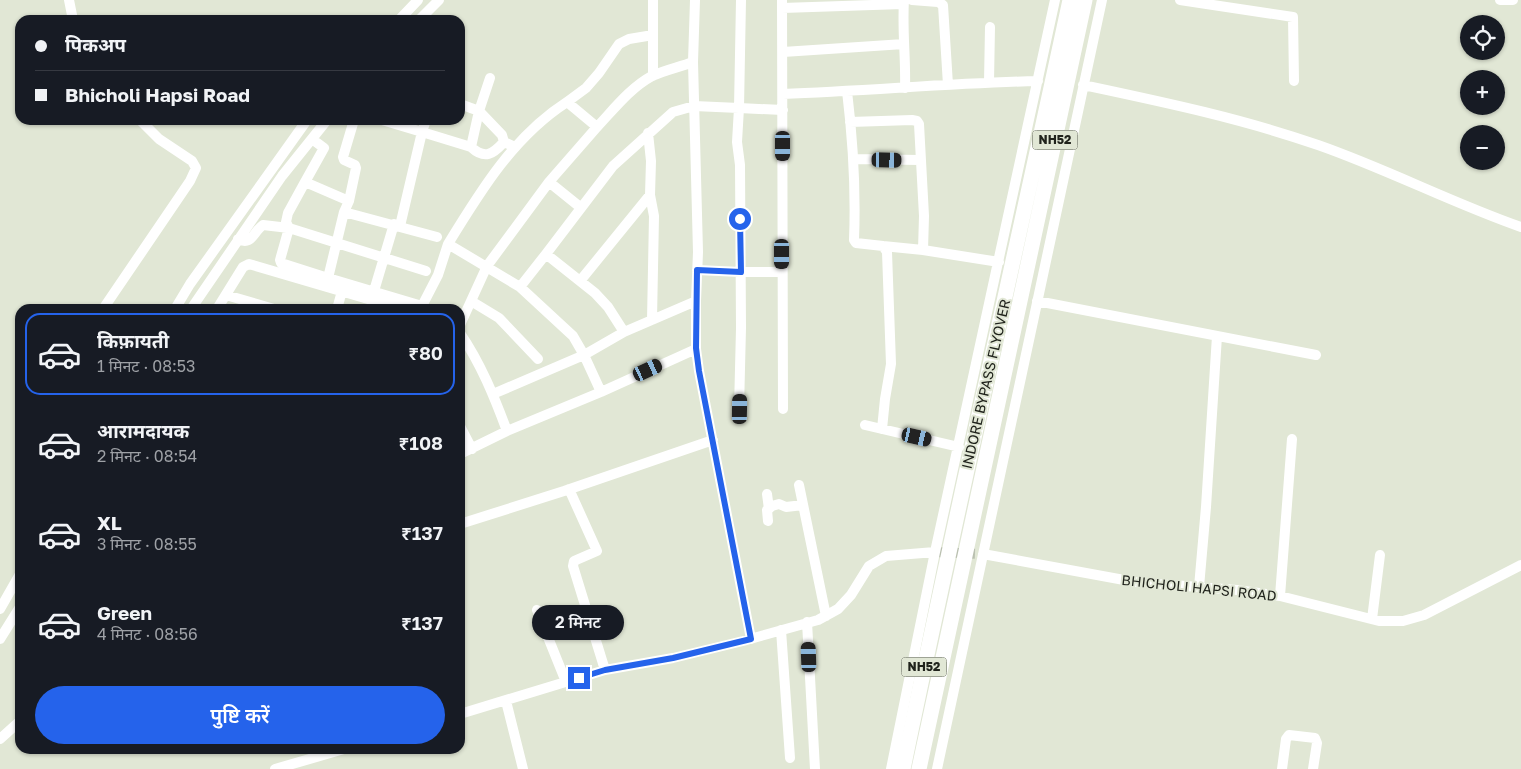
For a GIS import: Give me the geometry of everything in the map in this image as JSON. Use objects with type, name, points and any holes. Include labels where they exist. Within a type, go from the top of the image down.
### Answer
[{"type":"highway","name":"INDORE BYPASS FLYOVER","points":[[903,769],[950,544],[1070,0]]},
{"type":"highway","name":"INDORE BYPASS FLYOVER","points":[[919,769],[1085,0]]},
{"type":"street","points":[[69,0],[71,15]]},
{"type":"street","points":[[404,15],[418,0]]},
{"type":"street","points":[[424,15],[439,0]]},
{"type":"street","points":[[653,0],[653,76]]},
{"type":"street","points":[[695,0],[693,62],[698,242],[696,348],[751,639]]},
{"type":"street","points":[[740,409],[740,165],[736,142],[739,108],[741,0]]},
{"type":"street","points":[[891,769],[935,552],[1056,0]]},
{"type":"street","points":[[938,769],[1102,0]]},
{"type":"street","points":[[1180,0],[1293,17],[1294,81]]},
{"type":"street","points":[[1500,0],[1512,0]]},
{"type":"street","points":[[905,88],[902,30],[906,2]]},
{"type":"street","points":[[783,409],[782,4],[938,2],[943,5],[948,85]]},
{"type":"street","points":[[988,82],[990,27]]},
{"type":"street","points":[[424,304],[438,275],[448,244],[483,186],[515,147],[547,114],[586,88],[618,44],[629,39],[653,35]]},
{"type":"street","points":[[782,52],[904,44]]},
{"type":"street","points":[[465,314],[487,266],[549,182],[597,127],[633,90],[653,76],[693,62]]},
{"type":"street","points":[[471,147],[479,111],[490,78]]},
{"type":"street","points":[[783,94],[988,82],[1038,82]]},
{"type":"street","points":[[1083,85],[1170,103],[1250,123],[1368,164],[1521,228]]},
{"type":"street","points":[[847,91],[856,195],[854,240],[856,243],[923,250],[999,262]]},
{"type":"street","points":[[567,102],[597,127]]},
{"type":"street","points":[[465,106],[479,111],[502,135],[504,142],[515,147]]},
{"type":"street","points":[[520,287],[612,166],[673,112],[694,106],[783,110]]},
{"type":"street","points":[[850,122],[912,120],[920,124],[920,160],[924,216],[923,250]]},
{"type":"street","points":[[106,304],[190,181],[196,168],[192,160],[159,139],[145,125]]},
{"type":"street","points":[[178,304],[190,284],[303,125]]},
{"type":"street","points":[[194,304],[282,176],[323,125]]},
{"type":"street","points":[[328,278],[356,168],[356,165],[344,160],[343,157],[353,125]]},
{"type":"street","points":[[399,125],[471,147],[483,155],[494,153],[504,142]]},
{"type":"street","points":[[374,291],[397,225],[419,152],[424,125]]},
{"type":"street","points":[[648,133],[651,161],[650,195],[654,216],[652,320]]},
{"type":"street","points":[[312,139],[324,148],[288,213],[286,222],[289,228],[281,263],[413,304]]},
{"type":"street","points":[[853,159],[920,160]]},
{"type":"street","points":[[305,182],[349,201]]},
{"type":"street","points":[[549,182],[580,207]]},
{"type":"street","points":[[580,282],[650,195]]},
{"type":"street","points":[[344,212],[437,237]]},
{"type":"street","points":[[238,239],[247,242],[263,225],[289,228],[426,271]]},
{"type":"street","points":[[448,244],[520,287],[573,336],[601,392]]},
{"type":"street","points":[[882,429],[884,399],[891,364],[887,252],[883,246]]},
{"type":"street","points":[[546,254],[595,293],[608,307],[624,332]]},
{"type":"street","points":[[220,304],[243,267],[250,264],[385,304]]},
{"type":"street","points":[[697,270],[782,272]]},
{"type":"street","points":[[338,304],[342,291]]},
{"type":"street","points":[[226,294],[258,304]]},
{"type":"street","points":[[471,301],[499,318],[538,359]]},
{"type":"street","points":[[493,394],[584,355],[624,332],[696,301]]},
{"type":"street","points":[[1037,301],[1316,355]]},
{"type":"street","points":[[1199,587],[1217,336]]},
{"type":"street","points":[[465,341],[475,356],[493,394],[507,431]]},
{"type":"street","points":[[465,452],[507,431],[601,392],[696,348]]},
{"type":"street","points":[[865,425],[959,447]]},
{"type":"street","points":[[465,436],[472,449]]},
{"type":"street","points":[[1280,596],[1292,439]]},
{"type":"street","points":[[465,522],[713,440]]},
{"type":"street","points":[[799,485],[826,616]]},
{"type":"street","points":[[569,489],[597,550],[574,561],[573,566],[605,670]]},
{"type":"street","points":[[767,494],[768,521]]},
{"type":"street","points":[[769,509],[779,504],[786,507],[803,505]]},
{"type":"street","points":[[465,713],[605,670],[673,658],[751,639],[826,616],[838,609],[851,594],[869,566],[886,556],[935,552]]},
{"type":"street","name":"BHICHOLI HAPSI ROAD","points":[[983,554],[1135,582],[1236,590],[1280,596],[1379,621],[1403,621],[1424,615],[1521,565]]},
{"type":"street","points":[[1372,619],[1380,555]]},
{"type":"street","points":[[0,609],[15,583]]},
{"type":"street","points":[[537,610],[566,682]]},
{"type":"street","points":[[0,640],[15,616]]},
{"type":"street","points":[[807,622],[815,769]]},
{"type":"street","points":[[781,630],[790,758]]},
{"type":"street","points":[[506,701],[523,769]]},
{"type":"street","points":[[0,739],[15,726]]},
{"type":"street","points":[[1282,769],[1286,738],[1290,735],[1315,738],[1313,769]]},
{"type":"street","points":[[276,769],[327,754]]},
{"type":"tunnel","points":[[935,552],[983,554]]},
{"type":"route","points":[[579,678],[605,670],[673,658],[751,639],[696,348],[697,270],[741,272],[740,219]]}]
